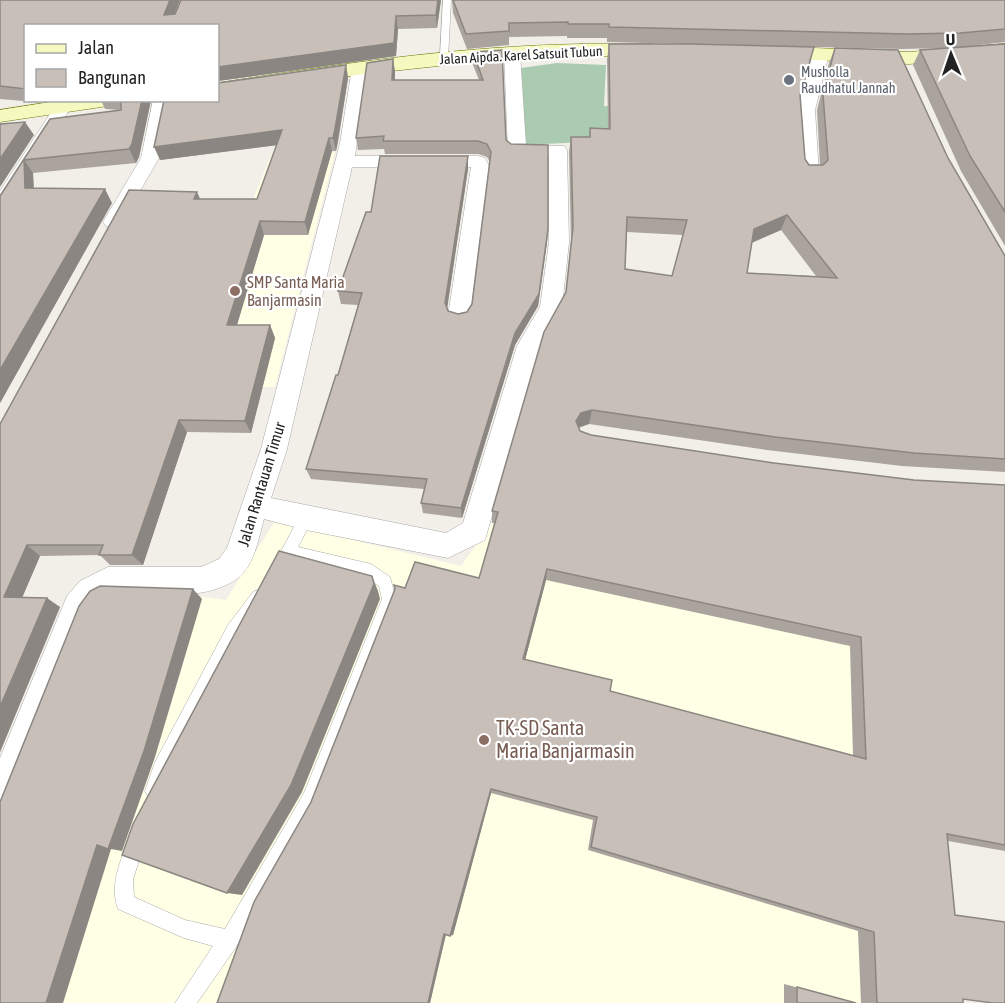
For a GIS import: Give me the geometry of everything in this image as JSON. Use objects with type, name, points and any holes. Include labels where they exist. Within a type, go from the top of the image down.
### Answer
[{"type":"main road","name":"Jalan Aipda. Karel Satsuit Tubun","points":[[219,89],[360,68],[512,52],[668,50]]},
{"type":"main road","points":[[747,52],[899,58],[951,56],[1005,50]]},
{"type":"main road","points":[[0,116],[95,102]]},
{"type":"street","points":[[255,506],[448,546],[475,531],[529,346],[551,307],[559,242],[558,150],[517,151],[512,52]]},
{"type":"street","points":[[810,174],[806,110],[821,54]]},
{"type":"street","points":[[899,58],[908,80]]},
{"type":"street","name":"Jalan Rantauan Timur","points":[[0,800],[77,606],[90,590],[108,580],[202,580],[229,568],[239,554],[274,449],[344,161],[360,68]]},
{"type":"street","points":[[106,235],[150,158],[162,102]]},
{"type":"street","points":[[3,197],[63,107]]},
{"type":"street","points":[[344,161],[478,162],[480,166],[459,316]]},
{"type":"lane","points":[[444,58],[447,0]]},
{"type":"lane","points":[[277,569],[306,518]]},
{"type":"lane","points":[[184,1003],[229,940],[310,799],[389,599],[385,582],[366,568],[289,551]]},
{"type":"lane","points":[[150,802],[161,768],[233,630],[265,587]]},
{"type":"lane","points":[[143,824],[124,879],[125,902],[184,929],[229,940]]},
{"type":"shaded area","points":[[557,63],[606,65],[604,106],[641,109],[585,142],[523,145],[514,69]]},
{"type":"shaded area","name":"SMP Santa Maria Banjarmasin","points":[[335,152],[275,387],[262,387],[151,332],[248,212],[271,155]]},
{"type":"shaded area","name":"TK-SD Santa Maria Banjarmasin","points":[[497,516],[917,603],[952,1003],[0,1003],[112,586],[226,600],[275,521],[461,566]]},
{"type":"building","points":[[0,0],[170,0],[164,15],[175,14],[181,0],[438,0],[436,15],[396,16],[394,43],[219,67],[219,24],[24,24],[24,89],[0,86]]},
{"type":"building","points":[[453,0],[1005,0],[1005,29],[908,34],[609,27],[609,24],[568,24],[568,22],[509,23],[509,31],[466,34]]},
{"type":"building","points":[[609,44],[814,47],[800,95],[805,159],[809,165],[823,165],[828,160],[823,95],[835,48],[898,50],[948,158],[1005,256],[1005,459],[914,453],[775,437],[592,410],[581,413],[576,421],[580,431],[591,435],[774,463],[914,480],[1005,485],[1005,845],[947,834],[955,915],[1005,922],[1005,1003],[963,999],[963,1003],[877,1003],[874,932],[591,847],[597,817],[491,789],[450,936],[444,934],[428,1003],[217,1003],[254,902],[311,802],[395,589],[394,585],[405,588],[415,562],[479,578],[498,512],[492,511],[544,332],[566,292],[573,227],[571,137],[590,137],[590,128],[610,129]],"holes":[[[787,215],[837,278],[747,273],[754,229]],[[627,217],[687,220],[672,276],[625,269]],[[547,569],[861,637],[866,759],[610,691],[612,680],[523,659]]]},
{"type":"building","points":[[1005,44],[1005,212],[970,156],[920,50]]},
{"type":"building","points":[[502,50],[506,140],[511,144],[548,145],[548,229],[539,294],[515,333],[461,508],[421,503],[427,479],[306,469],[336,375],[338,375],[362,293],[338,291],[366,212],[371,212],[380,156],[468,156],[445,303],[448,311],[458,314],[467,312],[472,304],[491,152],[487,144],[478,141],[383,141],[384,136],[356,138],[367,63],[393,59],[392,80],[483,80],[473,52]]},
{"type":"building","points":[[346,65],[333,138],[329,138],[305,222],[260,221],[227,325],[270,325],[245,421],[179,420],[132,555],[99,555],[103,545],[27,545],[4,597],[47,598],[0,707],[0,424],[129,190],[197,192],[194,199],[257,199],[282,130],[154,147],[164,102],[219,102],[219,83]]},
{"type":"building","points":[[121,102],[142,102],[129,149],[24,160],[25,188],[105,189],[0,370],[0,196],[50,119],[121,110]]},
{"type":"building","points":[[25,122],[0,159],[0,124]]},
{"type":"building","points":[[279,551],[372,576],[374,584],[291,785],[227,893],[122,855],[133,824]]},
{"type":"building","points":[[100,586],[193,589],[144,751],[108,849],[97,845],[46,1003],[0,1003],[0,802],[79,606],[90,591]]},
{"type":"building","points":[[797,987],[856,1003],[797,1003]]},
{"type":"place","name":"Musholla Raudhatul Jannah","points":[[789,80]]},
{"type":"place","name":"SMP Santa Maria Banjarmasin","points":[[235,291]]},
{"type":"place","name":"TK-SD Santa Maria Banjarmasin","points":[[484,740]]}]
